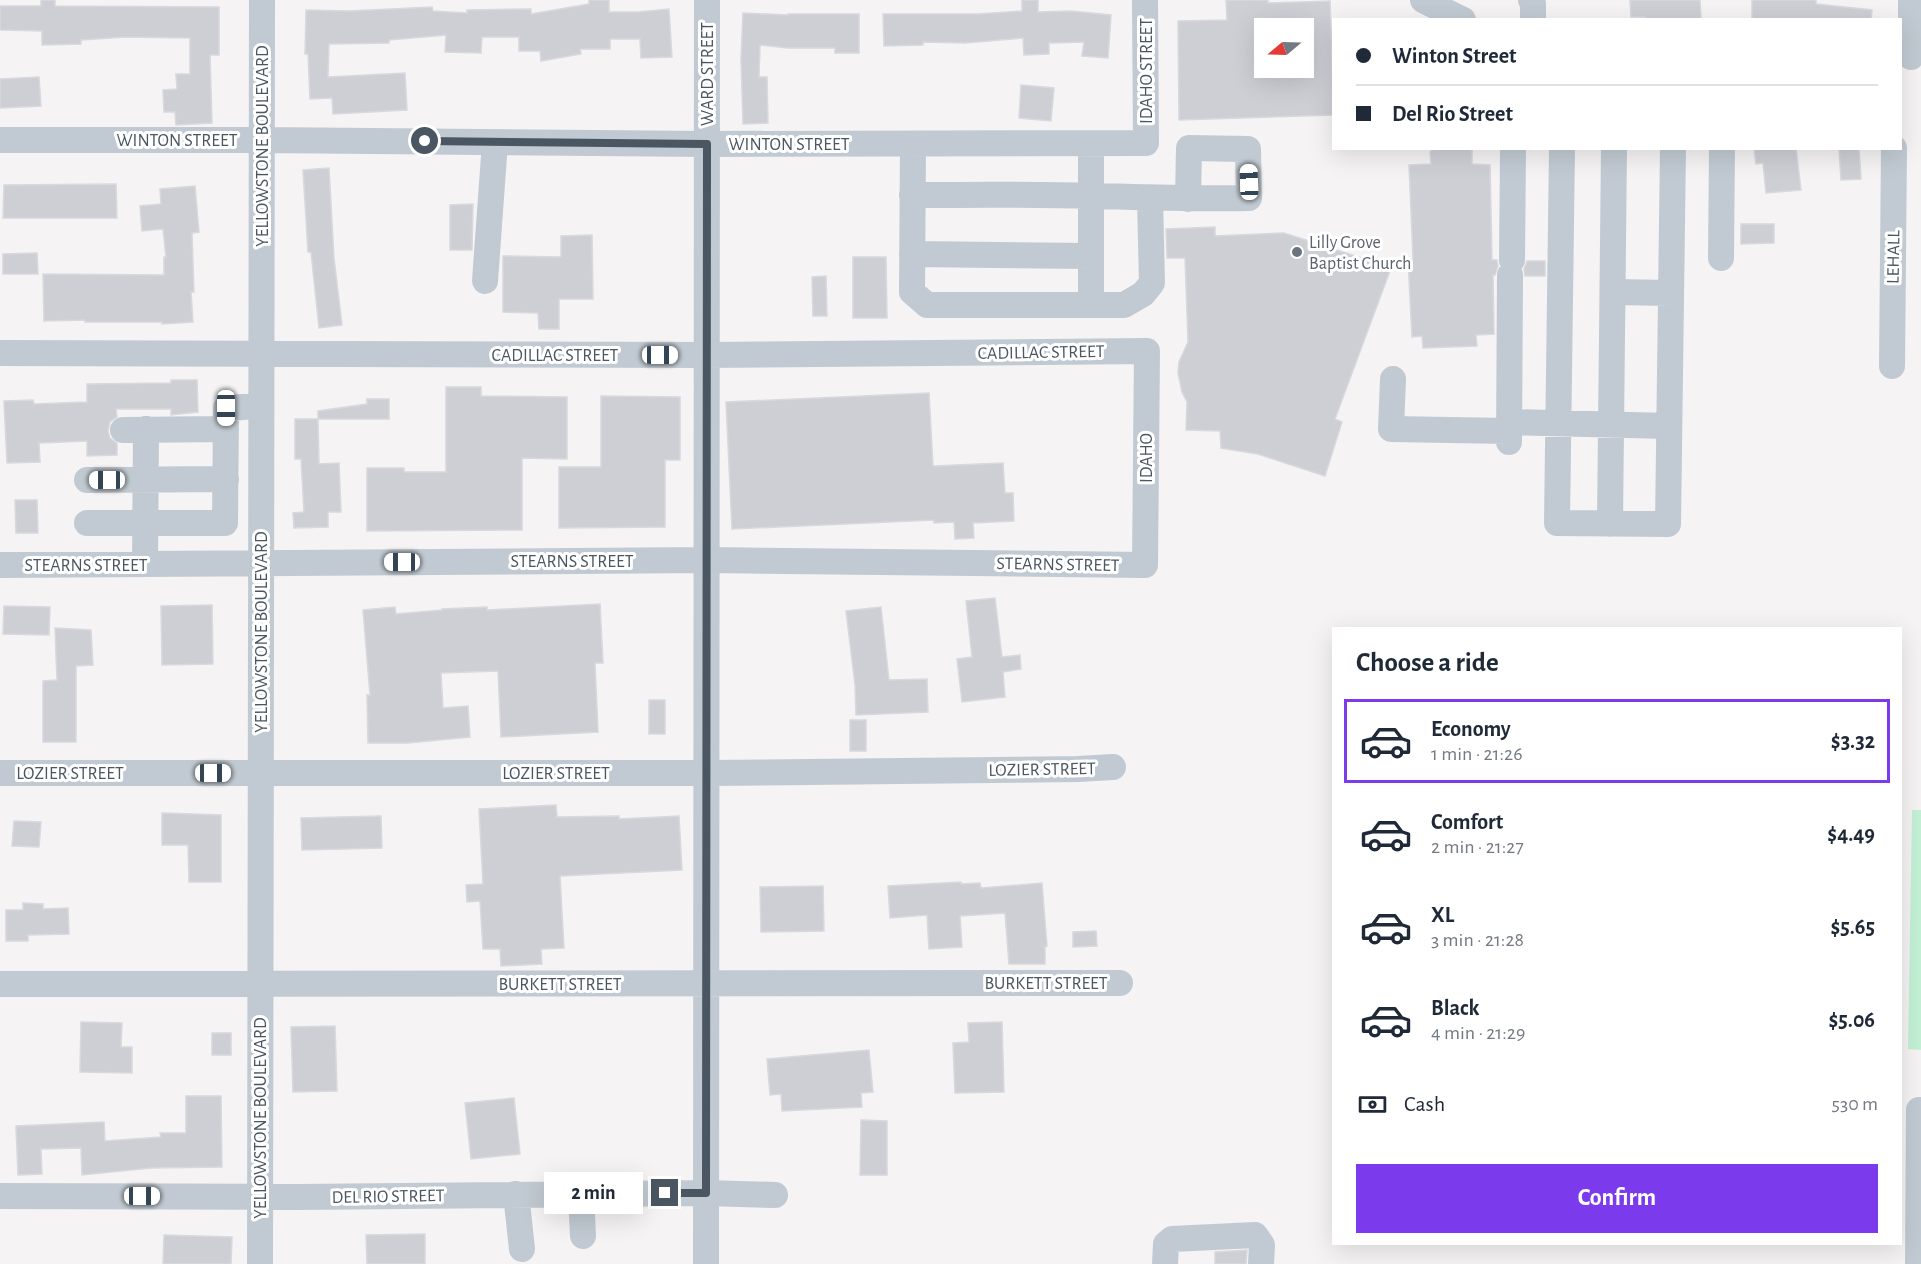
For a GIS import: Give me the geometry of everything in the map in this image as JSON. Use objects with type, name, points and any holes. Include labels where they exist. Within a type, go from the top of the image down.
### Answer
[{"type":"street","name":"YELLOWSTONE BOULEVARD","points":[[260,1264],[262,0]]},
{"type":"street","name":"WARD STREET","points":[[706,1264],[707,0]]},
{"type":"street","name":"IDAHO STREET","points":[[1145,0],[1146,142]]},
{"type":"street","points":[[1423,0],[1459,18]]},
{"type":"street","points":[[1911,0],[1911,57]]},
{"type":"street","name":"WINTON STREET","points":[[0,140],[707,144],[1146,142]]},
{"type":"street","points":[[485,281],[495,142]]},
{"type":"street","points":[[913,144],[912,292],[927,305],[1124,304],[1143,294],[1152,283],[1150,199]]},
{"type":"street","points":[[1090,305],[1092,144]]},
{"type":"street","points":[[1509,432],[1513,150]]},
{"type":"street","points":[[1562,150],[1557,523],[1610,524],[1668,524],[1673,150]]},
{"type":"street","points":[[1610,524],[1614,150]]},
{"type":"street","points":[[1721,258],[1722,150]]},
{"type":"street","name":"LEHALL","points":[[1892,366],[1894,150]]},
{"type":"street","points":[[912,195],[1188,199]]},
{"type":"street","points":[[912,254],[1090,256]]},
{"type":"street","points":[[1612,292],[1671,293]]},
{"type":"street","name":"CADILLAC STREET","points":[[0,353],[707,355],[1146,351]]},
{"type":"street","name":"IDAHO","points":[[1145,565],[1146,351]]},
{"type":"street","points":[[1393,379],[1391,429],[1509,432],[1558,424],[1670,426]]},
{"type":"street","points":[[87,523],[225,522],[226,408],[261,406]]},
{"type":"street","points":[[145,564],[146,480],[135,430],[226,429]]},
{"type":"street","points":[[87,480],[226,479]]},
{"type":"street","name":"STEARNS STREET","points":[[0,565],[707,560],[1145,565]]},
{"type":"street","name":"LOZIER STREET","points":[[0,773],[707,773],[1077,769],[1113,766]]},
{"type":"street","name":"BURKETT STREET","points":[[0,984],[1120,983]]},
{"type":"street","points":[[1918,1264],[1919,1110],[1921,1110]]},
{"type":"street","name":"DEL RIO STREET","points":[[0,1196],[706,1193],[775,1195]]},
{"type":"street","points":[[516,1194],[522,1249]]},
{"type":"street","points":[[581,1194],[583,1236]]},
{"type":"street","points":[[1165,1264],[1166,1244],[1172,1239],[1255,1235],[1262,1245],[1261,1264]]},
{"type":"green space","points":[[1912,810],[1921,810],[1921,1050],[1908,1049]]},
{"type":"building","points":[[41,0],[55,0],[55,6],[219,7],[219,55],[210,55],[212,123],[176,125],[175,112],[164,112],[163,90],[177,89],[176,74],[190,74],[190,38],[125,37],[81,40],[81,44],[42,45],[42,31],[0,30],[0,6],[41,6]]},
{"type":"building","points":[[589,0],[609,0],[609,12],[669,9],[672,57],[641,58],[640,39],[610,39],[610,49],[580,49],[581,54],[541,61],[540,51],[519,51],[519,37],[482,37],[481,53],[445,52],[446,35],[389,40],[389,43],[329,44],[328,77],[405,73],[407,110],[333,114],[332,98],[310,99],[308,54],[305,54],[306,10],[349,11],[432,7],[433,11],[467,13],[467,10],[531,9],[531,14],[589,4]]},
{"type":"building","points":[[1022,0],[1038,0],[1038,12],[1071,11],[1111,15],[1108,58],[1082,56],[1084,42],[1049,43],[1049,54],[1024,55],[1023,38],[884,46],[883,14],[979,14],[1022,11]]},
{"type":"building","points":[[1226,0],[1268,0],[1268,3],[1330,1],[1332,115],[1179,120],[1178,21],[1227,20]]},
{"type":"building","points":[[1630,0],[1700,0],[1701,18],[1631,17]]},
{"type":"building","points":[[1752,0],[1816,0],[1816,4],[1872,10],[1871,18],[1752,18]]},
{"type":"building","points":[[743,13],[859,14],[859,53],[835,53],[835,48],[788,48],[760,45],[759,77],[767,77],[768,123],[743,124],[741,59]]},
{"type":"building","points":[[39,77],[41,106],[0,108],[0,79]]},
{"type":"building","points":[[1021,85],[1054,88],[1051,121],[1019,118]]},
{"type":"building","points":[[1432,150],[1472,150],[1472,164],[1490,165],[1492,260],[1497,260],[1498,266],[1493,275],[1494,334],[1476,335],[1477,346],[1423,348],[1422,336],[1412,337],[1408,260],[1413,259],[1409,165],[1431,164],[1430,152]]},
{"type":"building","points":[[1754,150],[1796,150],[1801,190],[1766,193],[1763,163],[1756,164]]},
{"type":"building","points":[[1839,150],[1859,150],[1861,179],[1841,180]]},
{"type":"building","points":[[329,168],[334,258],[342,325],[319,328],[311,252],[308,252],[303,170]]},
{"type":"building","points":[[116,184],[117,218],[3,218],[4,185]]},
{"type":"building","points":[[195,186],[199,232],[192,233],[193,322],[162,324],[162,322],[85,322],[85,320],[44,321],[43,274],[164,275],[164,257],[166,257],[163,229],[142,231],[140,206],[161,204],[160,189]]},
{"type":"building","points":[[473,204],[472,250],[450,250],[450,205]]},
{"type":"building","points":[[1741,224],[1774,224],[1774,243],[1741,244]]},
{"type":"building","points":[[1215,227],[1215,236],[1284,233],[1371,261],[1394,260],[1335,419],[1342,422],[1325,476],[1258,454],[1221,448],[1220,431],[1186,430],[1187,402],[1182,392],[1178,373],[1179,362],[1188,342],[1185,258],[1167,258],[1166,229]]},
{"type":"building","points":[[592,235],[593,299],[559,299],[559,329],[539,329],[538,313],[503,312],[503,256],[561,257],[561,236]]},
{"type":"building","points":[[37,253],[38,274],[3,274],[3,254]]},
{"type":"building","points":[[853,257],[886,257],[887,318],[853,318]]},
{"type":"building","points":[[1527,261],[1545,261],[1545,276],[1525,276],[1524,269]]},
{"type":"building","points":[[826,276],[827,316],[813,316],[812,277]]},
{"type":"building","points":[[171,380],[197,380],[198,412],[171,415],[171,409],[116,409],[117,417],[110,422],[108,431],[110,438],[117,443],[117,455],[87,456],[87,441],[39,443],[40,462],[7,463],[4,401],[33,400],[34,404],[87,402],[87,384],[171,383]]},
{"type":"building","points":[[446,387],[481,387],[481,396],[567,397],[567,459],[522,458],[522,530],[367,531],[367,468],[404,468],[404,472],[446,472]]},
{"type":"building","points":[[929,393],[933,466],[1003,463],[1005,493],[1013,493],[1014,521],[973,523],[974,538],[955,539],[954,522],[934,523],[934,520],[732,529],[726,402]]},
{"type":"building","points":[[601,396],[680,397],[680,460],[665,460],[665,527],[559,528],[559,467],[601,467]]},
{"type":"building","points":[[367,399],[389,399],[389,419],[318,419],[318,411],[367,404]]},
{"type":"building","points":[[295,419],[318,419],[319,464],[339,463],[341,512],[328,512],[328,527],[294,528],[293,513],[304,512],[301,459],[295,459]]},
{"type":"building","points":[[15,500],[37,500],[38,533],[16,533]]},
{"type":"building","points":[[995,598],[1002,657],[1020,655],[1021,669],[1003,672],[1005,697],[962,702],[957,659],[972,657],[966,601]]},
{"type":"building","points":[[600,604],[603,663],[595,663],[598,732],[501,737],[498,671],[441,673],[443,708],[468,706],[470,737],[408,743],[368,743],[367,695],[370,695],[363,610],[395,607],[396,614],[442,609],[487,607],[487,610]]},
{"type":"building","points":[[212,605],[213,664],[162,665],[161,606]]},
{"type":"building","points":[[4,606],[50,607],[49,635],[3,634]]},
{"type":"building","points":[[881,607],[889,680],[927,679],[928,712],[856,715],[855,685],[846,611]]},
{"type":"building","points":[[55,628],[91,630],[93,665],[76,666],[76,742],[43,742],[43,681],[57,680]]},
{"type":"building","points":[[649,700],[665,700],[665,734],[649,734]]},
{"type":"building","points":[[850,720],[866,720],[866,751],[850,751]]},
{"type":"building","points":[[556,805],[557,817],[619,816],[619,819],[679,816],[682,870],[560,876],[564,948],[541,949],[542,964],[501,966],[500,949],[483,949],[480,901],[467,902],[466,885],[483,884],[479,809]]},
{"type":"building","points":[[162,813],[221,815],[221,882],[189,882],[188,845],[162,845]]},
{"type":"building","points":[[381,816],[382,848],[302,850],[301,818]]},
{"type":"building","points":[[14,821],[41,822],[39,847],[12,846]]},
{"type":"building","points":[[961,882],[961,884],[980,883],[981,888],[1042,883],[1047,946],[1045,947],[1045,964],[1009,964],[1005,913],[960,916],[962,947],[929,949],[927,915],[890,918],[888,886]]},
{"type":"building","points":[[823,886],[824,931],[761,932],[760,887]]},
{"type":"building","points":[[23,903],[43,904],[43,909],[68,908],[69,934],[28,935],[28,941],[6,941],[6,910],[23,910]]},
{"type":"building","points":[[1096,931],[1097,946],[1073,947],[1073,932]]},
{"type":"building","points":[[81,1022],[122,1023],[121,1047],[132,1047],[132,1073],[80,1072]]},
{"type":"building","points":[[1002,1022],[1004,1092],[955,1093],[953,1043],[969,1042],[968,1023]]},
{"type":"building","points":[[335,1026],[337,1091],[293,1092],[291,1027]]},
{"type":"building","points":[[212,1033],[231,1033],[231,1055],[212,1055]]},
{"type":"building","points":[[869,1050],[873,1092],[861,1093],[862,1107],[782,1111],[781,1094],[770,1095],[767,1059]]},
{"type":"building","points":[[186,1096],[221,1096],[222,1167],[151,1168],[82,1175],[81,1148],[41,1149],[42,1174],[18,1175],[16,1126],[104,1122],[105,1141],[161,1137],[160,1133],[186,1133]]},
{"type":"building","points":[[514,1098],[520,1154],[471,1159],[465,1103]]},
{"type":"building","points":[[861,1120],[887,1121],[887,1175],[860,1175]]},
{"type":"building","points":[[425,1234],[425,1264],[367,1264],[366,1235]]},
{"type":"building","points":[[164,1235],[232,1237],[231,1264],[163,1264]]},
{"type":"building","points":[[1247,1250],[1246,1264],[1215,1264],[1215,1252]]},
{"type":"place","name":"Lilly Grove Baptist Church","points":[[1297,252]]},
{"type":"route","points":[[425,141],[707,144],[706,1193],[665,1193]]}]
